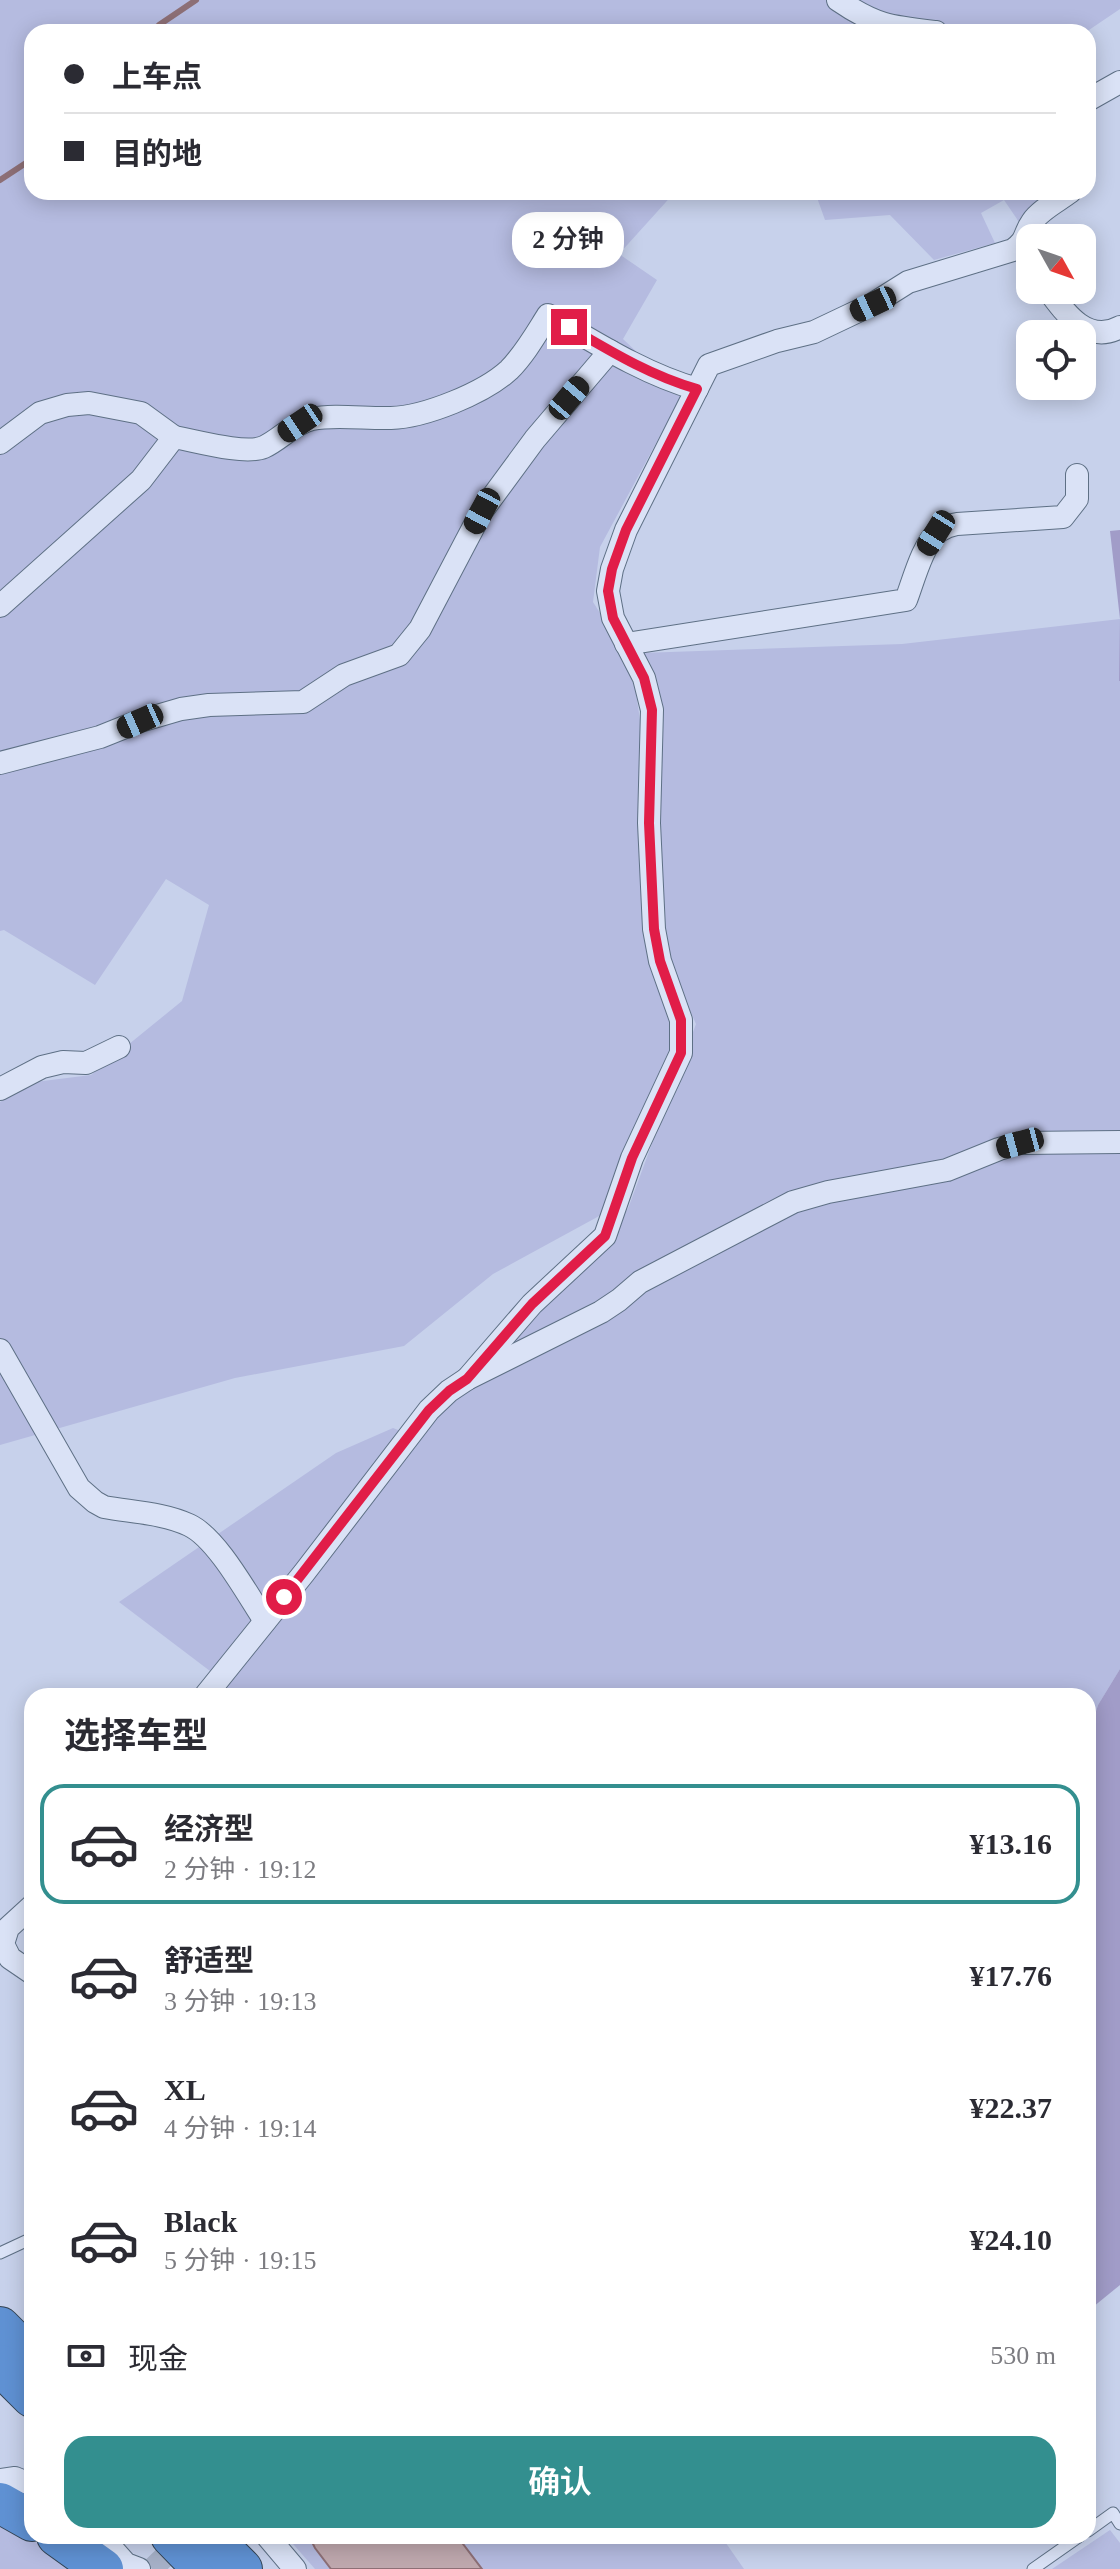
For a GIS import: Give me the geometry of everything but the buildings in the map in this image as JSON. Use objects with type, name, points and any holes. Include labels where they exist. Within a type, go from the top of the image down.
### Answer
[{"type":"highway","points":[[0,2327],[24,2351]]},
{"type":"highway","points":[[0,2365],[24,2389]]},
{"type":"highway","points":[[0,2503],[24,2516]]},
{"type":"highway","points":[[68,2544],[103,2569]]},
{"type":"highway","points":[[179,2544],[203,2569]]},
{"type":"highway","points":[[217,2544],[242,2569]]},
{"type":"street","points":[[838,0],[858,14],[882,24]]},
{"type":"street","points":[[1096,94],[1120,82]]},
{"type":"street","points":[[1030,224],[1059,200]]},
{"type":"street","points":[[467,1379],[532,1304],[605,1236],[632,1158],[681,1053],[681,1020],[660,961],[654,929],[649,823],[652,710],[644,678],[610,607],[608,591],[626,530],[709,365],[777,341],[814,332],[873,304],[908,282],[1016,258]]},
{"type":"street","points":[[1059,304],[1084,328],[1105,332],[1120,327]]},
{"type":"street","points":[[0,443],[40,413],[67,405],[89,403],[141,413],[174,437],[254,450],[313,418],[418,415],[438,409],[498,378],[528,348],[548,315],[610,351],[672,381],[697,389]]},
{"type":"street","points":[[0,763],[100,737],[181,709],[303,702],[344,675],[399,655],[420,629],[482,511],[535,439],[610,351]]},
{"type":"street","points":[[0,606],[141,480],[174,437]]},
{"type":"street","points":[[626,644],[906,600],[926,549],[936,533],[957,524],[1063,517],[1077,499],[1077,475]]},
{"type":"street","points":[[0,1089],[42,1067],[63,1062],[86,1063],[119,1047]]},
{"type":"street","points":[[211,1688],[429,1410],[467,1379],[601,1312],[640,1282],[793,1202],[828,1192],[947,1170],[1020,1143],[1120,1142]]},
{"type":"street","points":[[0,1350],[79,1488],[104,1507],[181,1521],[201,1532],[215,1546],[265,1621]]},
{"type":"street","points":[[24,1913],[8,1928],[3,1944],[7,1954],[24,1967]]},
{"type":"street","points":[[0,2480],[15,2478],[24,2482]]},
{"type":"street","points":[[108,2544],[126,2564],[139,2569]]},
{"type":"street","points":[[274,2544],[295,2569]]},
{"type":"lane","points":[[0,2253],[24,2242]]},
{"type":"lane","points":[[1096,2525],[1113,2513],[1120,2524]]},
{"type":"lane","points":[[1033,2569],[1069,2544]]},
{"type":"shaded area","points":[[0,0],[1120,0],[1120,9],[1096,25],[24,24],[24,200],[668,200],[619,254],[657,280],[623,339],[682,395],[600,547],[593,602],[625,653],[636,693],[640,720],[640,884],[650,968],[672,1020],[675,1041],[601,1215],[493,1274],[404,1346],[235,1378],[0,1445],[0,1102],[35,1082],[91,1075],[182,1001],[209,905],[166,879],[95,985],[4,930],[0,931]]},
{"type":"shaded area","points":[[818,200],[1004,200],[981,213],[995,243],[934,260],[890,215],[825,220]]},
{"type":"shaded area","points":[[1004,200],[1048,200],[1020,224]]},
{"type":"shaded area","points":[[1120,530],[1120,619],[1110,531]]},
{"type":"shaded area","points":[[1120,619],[1120,1669],[1096,1711],[1096,1688],[218,1688],[432,1417],[609,1244],[629,1206],[696,1024],[669,964],[656,848],[641,653],[902,644]]},
{"type":"shaded area","points":[[393,1428],[403,1432],[210,1671],[119,1602],[336,1453]]},
{"type":"shaded area","points":[[1120,1669],[1120,2285],[1096,2304],[1096,1711]]},
{"type":"shaded area","points":[[0,2520],[24,2534],[24,2544],[39,2544],[77,2569],[0,2569]]},
{"type":"shaded area","points":[[1110,2530],[1120,2543],[1120,2569],[1052,2569],[1089,2544],[1096,2544],[1096,2539]]},
{"type":"shaded area","points":[[293,2544],[727,2544],[744,2569],[315,2569]]},
{"type":"shaded area","points":[[313,2544],[463,2544],[482,2569],[331,2569]]},
{"type":"waterway","points":[[160,24],[196,0]]},
{"type":"waterway","points":[[0,180],[24,164]]},
{"type":"tunnel","points":[[152,2569],[178,2544]]},
{"type":"route","points":[[284,1597],[429,1410],[467,1379],[532,1304],[605,1236],[632,1158],[681,1053],[681,1020],[660,961],[654,929],[649,823],[652,710],[644,678],[613,618],[608,591],[626,530],[697,389],[672,381],[610,351],[569,327]]}]
